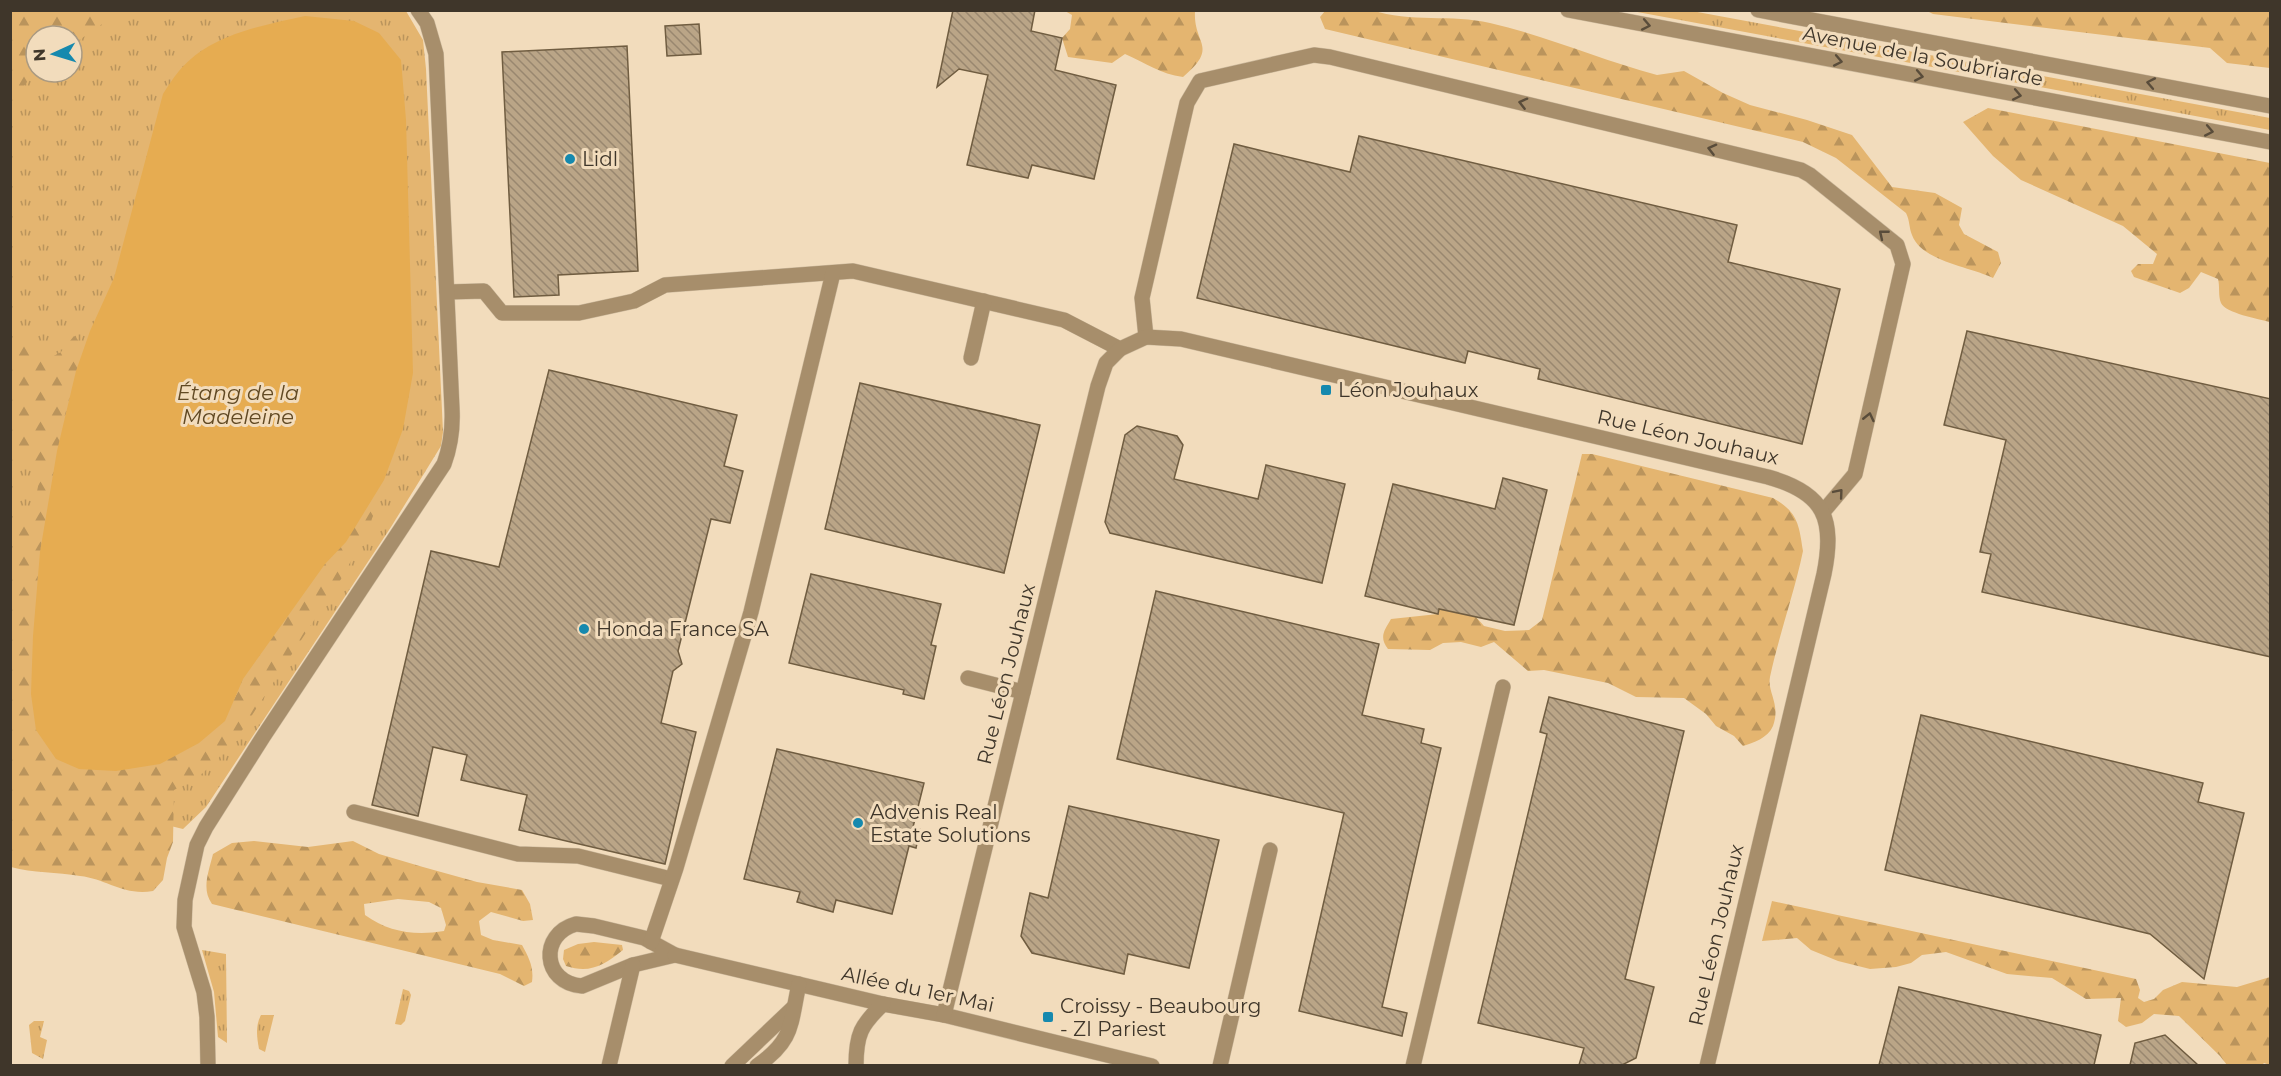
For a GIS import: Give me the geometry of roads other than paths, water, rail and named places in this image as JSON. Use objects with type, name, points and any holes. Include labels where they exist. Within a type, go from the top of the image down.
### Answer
[{"type":"street","points":[[208,1065],[204,992],[184,927],[185,900],[192,860],[206,827],[444,464],[450,449],[453,432],[436,54],[427,23],[418,10]]},
{"type":"street","name":"Avenue de la Soubriarde","points":[[1568,10],[2271,142]]},
{"type":"street","name":"Avenue de la Soubriarde","points":[[1758,10],[2271,106]]},
{"type":"street","points":[[1146,337],[1142,298],[1186,103],[1200,81],[1314,55],[1330,57],[1801,170],[1897,245],[1903,264],[1855,474],[1823,513]]},
{"type":"street","points":[[447,292],[484,291],[502,313],[579,314],[633,301],[664,285],[853,271],[1064,320],[1120,348]]},
{"type":"street","points":[[651,942],[751,612],[833,273]]},
{"type":"street","points":[[971,358],[984,302]]},
{"type":"street","name":"Rue Léon Jouhaux","points":[[944,1015],[1098,386],[1106,363],[1120,348],[1146,337],[1181,339],[1768,477],[1798,488],[1816,503],[1823,513],[1829,533],[1824,574],[1707,1065]]},
{"type":"street","points":[[968,678],[1023,692]]},
{"type":"street","points":[[1413,1065],[1503,687]]},
{"type":"street","points":[[354,812],[518,854],[578,856],[671,879]]},
{"type":"street","points":[[1220,1065],[1269,850]]},
{"type":"street","name":"Allée du 1er Mai","points":[[675,955],[633,965],[582,986],[566,982],[551,966],[550,954],[552,944],[568,926],[576,924],[614,930],[644,938],[675,955],[883,1004],[944,1015],[1152,1065]]},
{"type":"street","points":[[609,1065],[633,965]]},
{"type":"street","points":[[732,1065],[751,1062],[794,1007],[799,984]]},
{"type":"street","points":[[856,1065],[856,1049],[863,1023],[883,1004]]},
{"type":"water","name":"Étang de la Madeleine","points":[[305,16],[354,21],[379,33],[401,60],[406,120],[413,373],[403,429],[384,480],[346,542],[325,564],[243,679],[225,721],[199,743],[160,764],[116,771],[79,769],[56,759],[36,730],[31,694],[40,552],[57,451],[76,371],[90,331],[114,278],[163,94],[179,71],[206,48],[237,33]]},
{"type":"place","name":"Lidl","points":[[570,159]]},
{"type":"place","name":"Léon Jouhaux","points":[[1326,390]]},
{"type":"place","name":"Honda France SA","points":[[584,629]]},
{"type":"place","name":"Advenis Real Estate Solutions","points":[[858,823]]},
{"type":"place","name":"Croissy - Beaubourg - ZI Pariest","points":[[1048,1017]]}]
